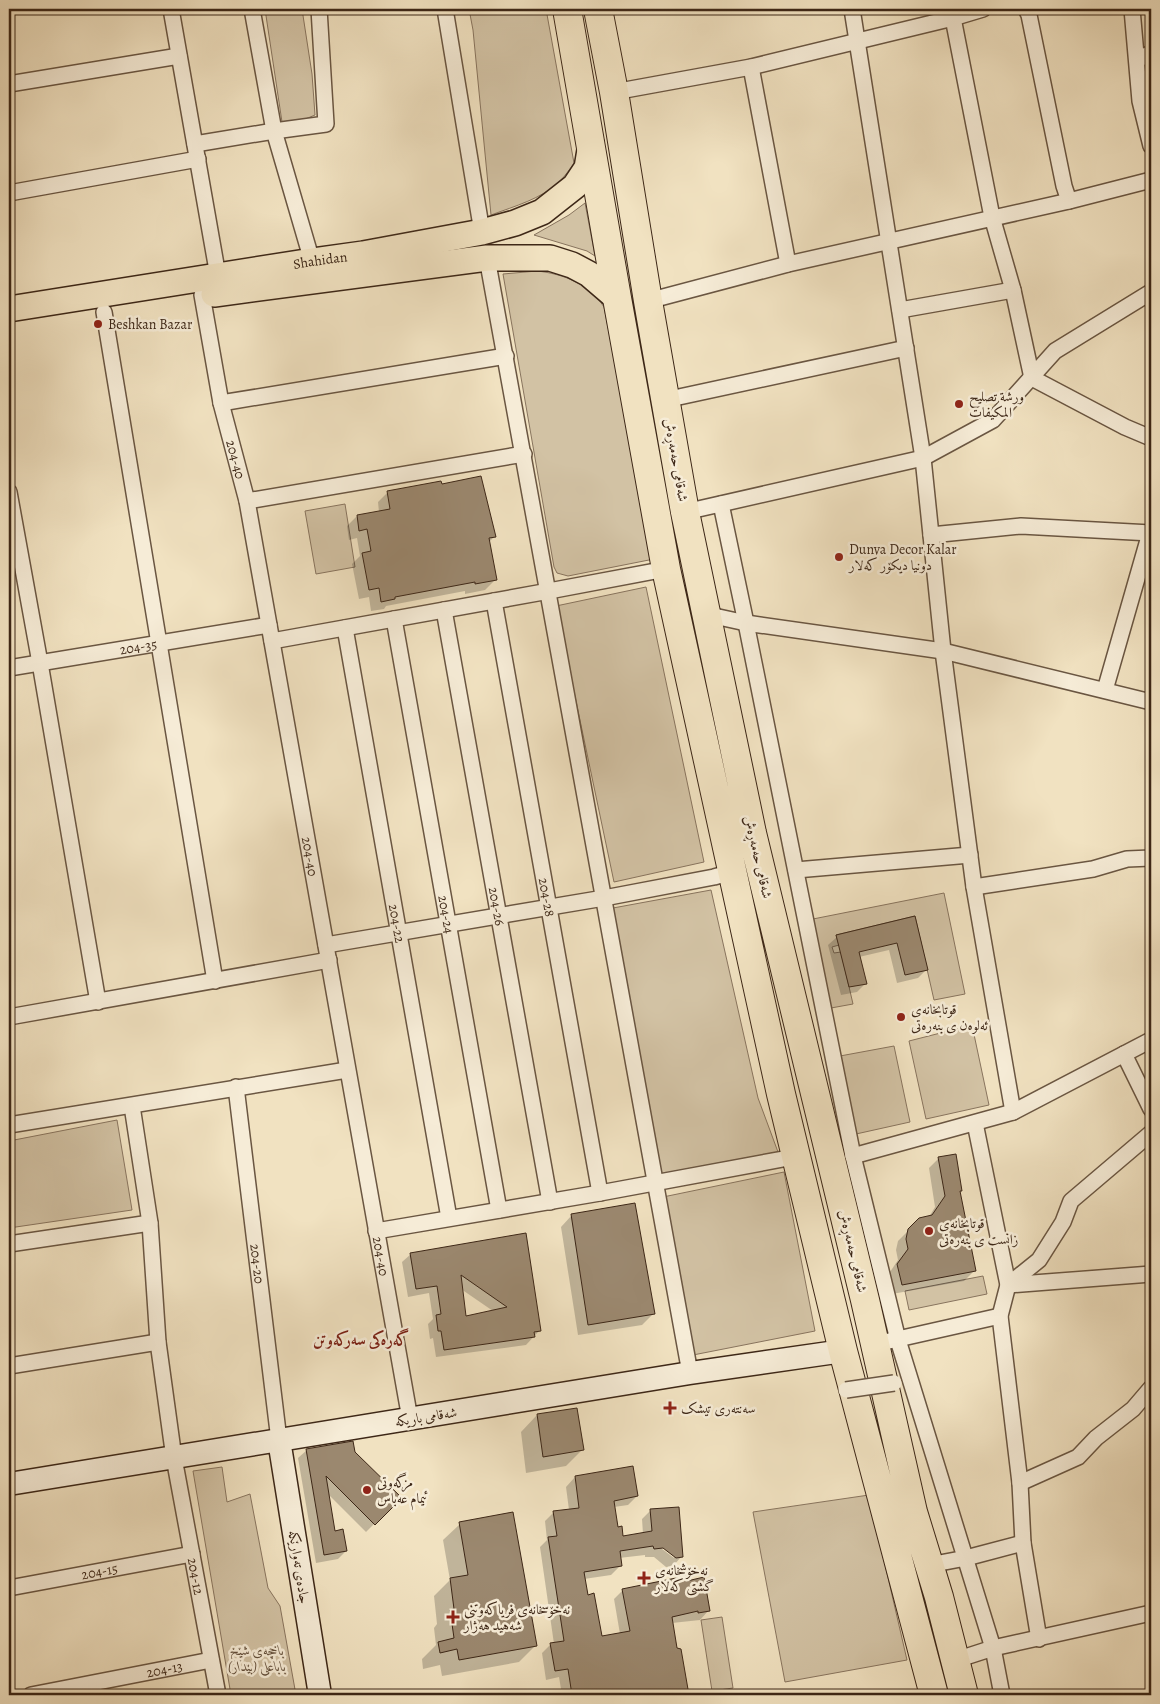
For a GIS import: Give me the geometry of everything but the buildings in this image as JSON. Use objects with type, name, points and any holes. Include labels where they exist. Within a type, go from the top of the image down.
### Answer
[{"type":"highway","name":"شەقامی حەمەڕەش","points":[[567,9],[666,569],[781,1094],[843,1352],[934,1695]]},
{"type":"highway","name":"شەقامی حەمەڕەش","points":[[598,9],[614,92],[685,512],[752,833],[815,1089],[886,1342],[913,1512],[956,1660],[964,1695]]},
{"type":"highway","points":[[781,1094],[815,1089]]},
{"type":"main road","name":"Shahidan","points":[[9,309],[312,261],[365,263],[515,223],[542,212],[574,186],[586,168],[591,144]]},
{"type":"main road","points":[[9,326],[202,296],[365,263],[488,258],[550,258],[572,265],[588,274],[617,298]]},
{"type":"street","points":[[171,9],[218,276]]},
{"type":"street","points":[[252,9],[274,131],[312,261]]},
{"type":"street","points":[[9,193],[197,152],[274,131],[326,124],[318,9]]},
{"type":"street","points":[[445,9],[482,232]]},
{"type":"street","points":[[852,9],[923,458],[943,651],[974,887],[1013,1112]]},
{"type":"street","points":[[614,92],[751,67],[983,9]]},
{"type":"street","points":[[1026,9],[1029,15],[1064,186],[1069,201]]},
{"type":"street","points":[[1132,9],[1140,100],[1151,146]]},
{"type":"street","points":[[953,18],[992,217],[1013,290],[1032,378]]},
{"type":"street","points":[[1137,60],[1151,53]]},
{"type":"street","points":[[9,84],[179,56]]},
{"type":"street","points":[[751,67],[788,264]]},
{"type":"street","points":[[648,301],[788,264],[1069,201],[1151,180]]},
{"type":"street","points":[[488,258],[690,1373]]},
{"type":"street","points":[[900,310],[1013,290]]},
{"type":"street","points":[[685,512],[923,458],[993,420],[1055,351],[1151,292]]},
{"type":"street","name":"204-40","points":[[202,296],[221,403],[247,501],[410,1419]]},
{"type":"street","points":[[104,312],[215,980]]},
{"type":"street","points":[[666,400],[906,348]]},
{"type":"street","points":[[221,403],[506,356]]},
{"type":"street","points":[[1032,378],[1125,427],[1151,438]]},
{"type":"street","points":[[247,501],[524,454]]},
{"type":"street","points":[[9,492],[98,1002]]},
{"type":"street","points":[[721,504],[853,1156],[886,1342],[966,1558],[993,1648],[1002,1695]]},
{"type":"street","points":[[931,535],[1020,526],[1151,533],[1105,690]]},
{"type":"street","points":[[272,641],[666,569]]},
{"type":"street","name":"204-28","points":[[494,601],[600,1193]]},
{"type":"street","name":"204-26","points":[[444,610],[550,1202]]},
{"type":"street","points":[[705,614],[746,623],[943,651],[1151,702]]},
{"type":"street","name":"204-24","points":[[394,619],[499,1210]]},
{"type":"street","name":"204-35","points":[[9,668],[269,624]]},
{"type":"street","name":"204-22","points":[[345,628],[449,1218]]},
{"type":"street","points":[[796,870],[970,855]]},
{"type":"street","points":[[974,887],[1093,869],[1127,859],[1151,858]]},
{"type":"street","points":[[326,945],[604,898],[732,872]]},
{"type":"street","points":[[9,1017],[328,960]]},
{"type":"street","points":[[853,1156],[1013,1112],[1151,1040]]},
{"type":"street","points":[[1124,1054],[1151,1109]]},
{"type":"street","points":[[9,1125],[347,1070]]},
{"type":"street","name":"204-20","points":[[236,1087],[279,1440]]},
{"type":"street","name":"204-12","points":[[132,1106],[150,1223],[158,1342],[174,1458],[218,1695]]},
{"type":"street","points":[[975,1123],[1008,1285],[1000,1316],[1020,1483],[1022,1544],[1039,1639]]},
{"type":"street","points":[[1008,1285],[1038,1260],[1063,1222],[1071,1201],[1151,1133]]},
{"type":"street","points":[[376,1230],[550,1202],[796,1155]]},
{"type":"street","points":[[9,1244],[150,1223]]},
{"type":"street","points":[[1008,1285],[1151,1274]]},
{"type":"street","points":[[886,1342],[1000,1316]]},
{"type":"street","points":[[9,1366],[158,1342]]},
{"type":"street","name":"شەقامی باریکە","points":[[9,1484],[690,1373],[843,1352]]},
{"type":"street","points":[[846,1390],[894,1383]]},
{"type":"street","points":[[1020,1483],[1078,1457],[1096,1438],[1133,1408],[1151,1388]]},
{"type":"street","name":"جادەی تەوارێکە","points":[[279,1440],[320,1695]]},
{"type":"street","points":[[929,1565],[1022,1544]]},
{"type":"street","name":"204-15","points":[[9,1588],[192,1554]]},
{"type":"street","points":[[956,1660],[993,1648],[1151,1613]]},
{"type":"street","name":"204-13","points":[[30,1695],[211,1660]]},
{"type":"green space","points":[[265,9],[302,9],[312,74],[315,115],[303,120],[282,122]]},
{"type":"green space","points":[[469,9],[546,9],[574,163],[552,188],[527,202],[491,215],[473,30]]},
{"type":"green space","points":[[585,203],[595,256],[587,251],[534,235],[569,215]]},
{"type":"green space","points":[[547,272],[575,281],[591,292],[604,307],[654,559],[568,576],[557,573],[554,567],[503,274]]},
{"type":"green space","points":[[345,504],[355,567],[316,574],[305,511]]},
{"type":"green space","points":[[646,587],[704,862],[614,882],[556,606]]},
{"type":"green space","points":[[711,890],[758,1098],[778,1152],[660,1174],[613,908]]},
{"type":"green space","points":[[944,893],[965,994],[934,1000],[915,916],[836,935],[839,945],[832,947],[834,953],[841,952],[853,1004],[831,1008],[813,919]]},
{"type":"green space","points":[[972,1025],[989,1105],[926,1119],[909,1041]]},
{"type":"green space","points":[[894,1046],[910,1122],[856,1134],[840,1056]]},
{"type":"green space","points":[[117,1120],[132,1210],[9,1228],[9,1141]]},
{"type":"green space","points":[[784,1172],[815,1331],[693,1355],[663,1197]]},
{"type":"green space","points":[[983,1276],[987,1294],[909,1310],[905,1291]]},
{"type":"green space","name":"باخچەی شێخ باباعلی (بێدار)","points":[[222,1467],[227,1502],[250,1494],[268,1588],[280,1606],[296,1695],[231,1695],[193,1471]]},
{"type":"green space","points":[[869,1495],[907,1660],[785,1682],[753,1512]]},
{"type":"green space","points":[[722,1617],[733,1688],[712,1691],[701,1620]]},
{"type":"place","name":"Beshkan Bazar","points":[[98,324]]},
{"type":"place","name":"ورشة تصليح المكيفات","points":[[959,404]]},
{"type":"place","name":"Dunya Decor Kalar دونیا دیکۆر کەلار","points":[[839,557]]},
{"type":"place","name":"قوتابخانەی ئەلوەن ی بنەرەتی","points":[[901,1017]]},
{"type":"place","name":"قوتابخانەی زانست ی بنەرەتی","points":[[929,1231]]},
{"type":"place","name":"سەنتەری تیشک","points":[[670,1408]]},
{"type":"place","name":"مزگەوتی ئیمام عەباس","points":[[367,1490]]},
{"type":"place","name":"نەخۆشخانەی گشتی کەلار","points":[[644,1578]]},
{"type":"place","name":"نەخۆسخانەی فریاکەوتنی شەهید هەژار","points":[[453,1617]]},
{"type":"district","name":"گەرەکی سەرکەوتن","points":[[361,1340]]}]
